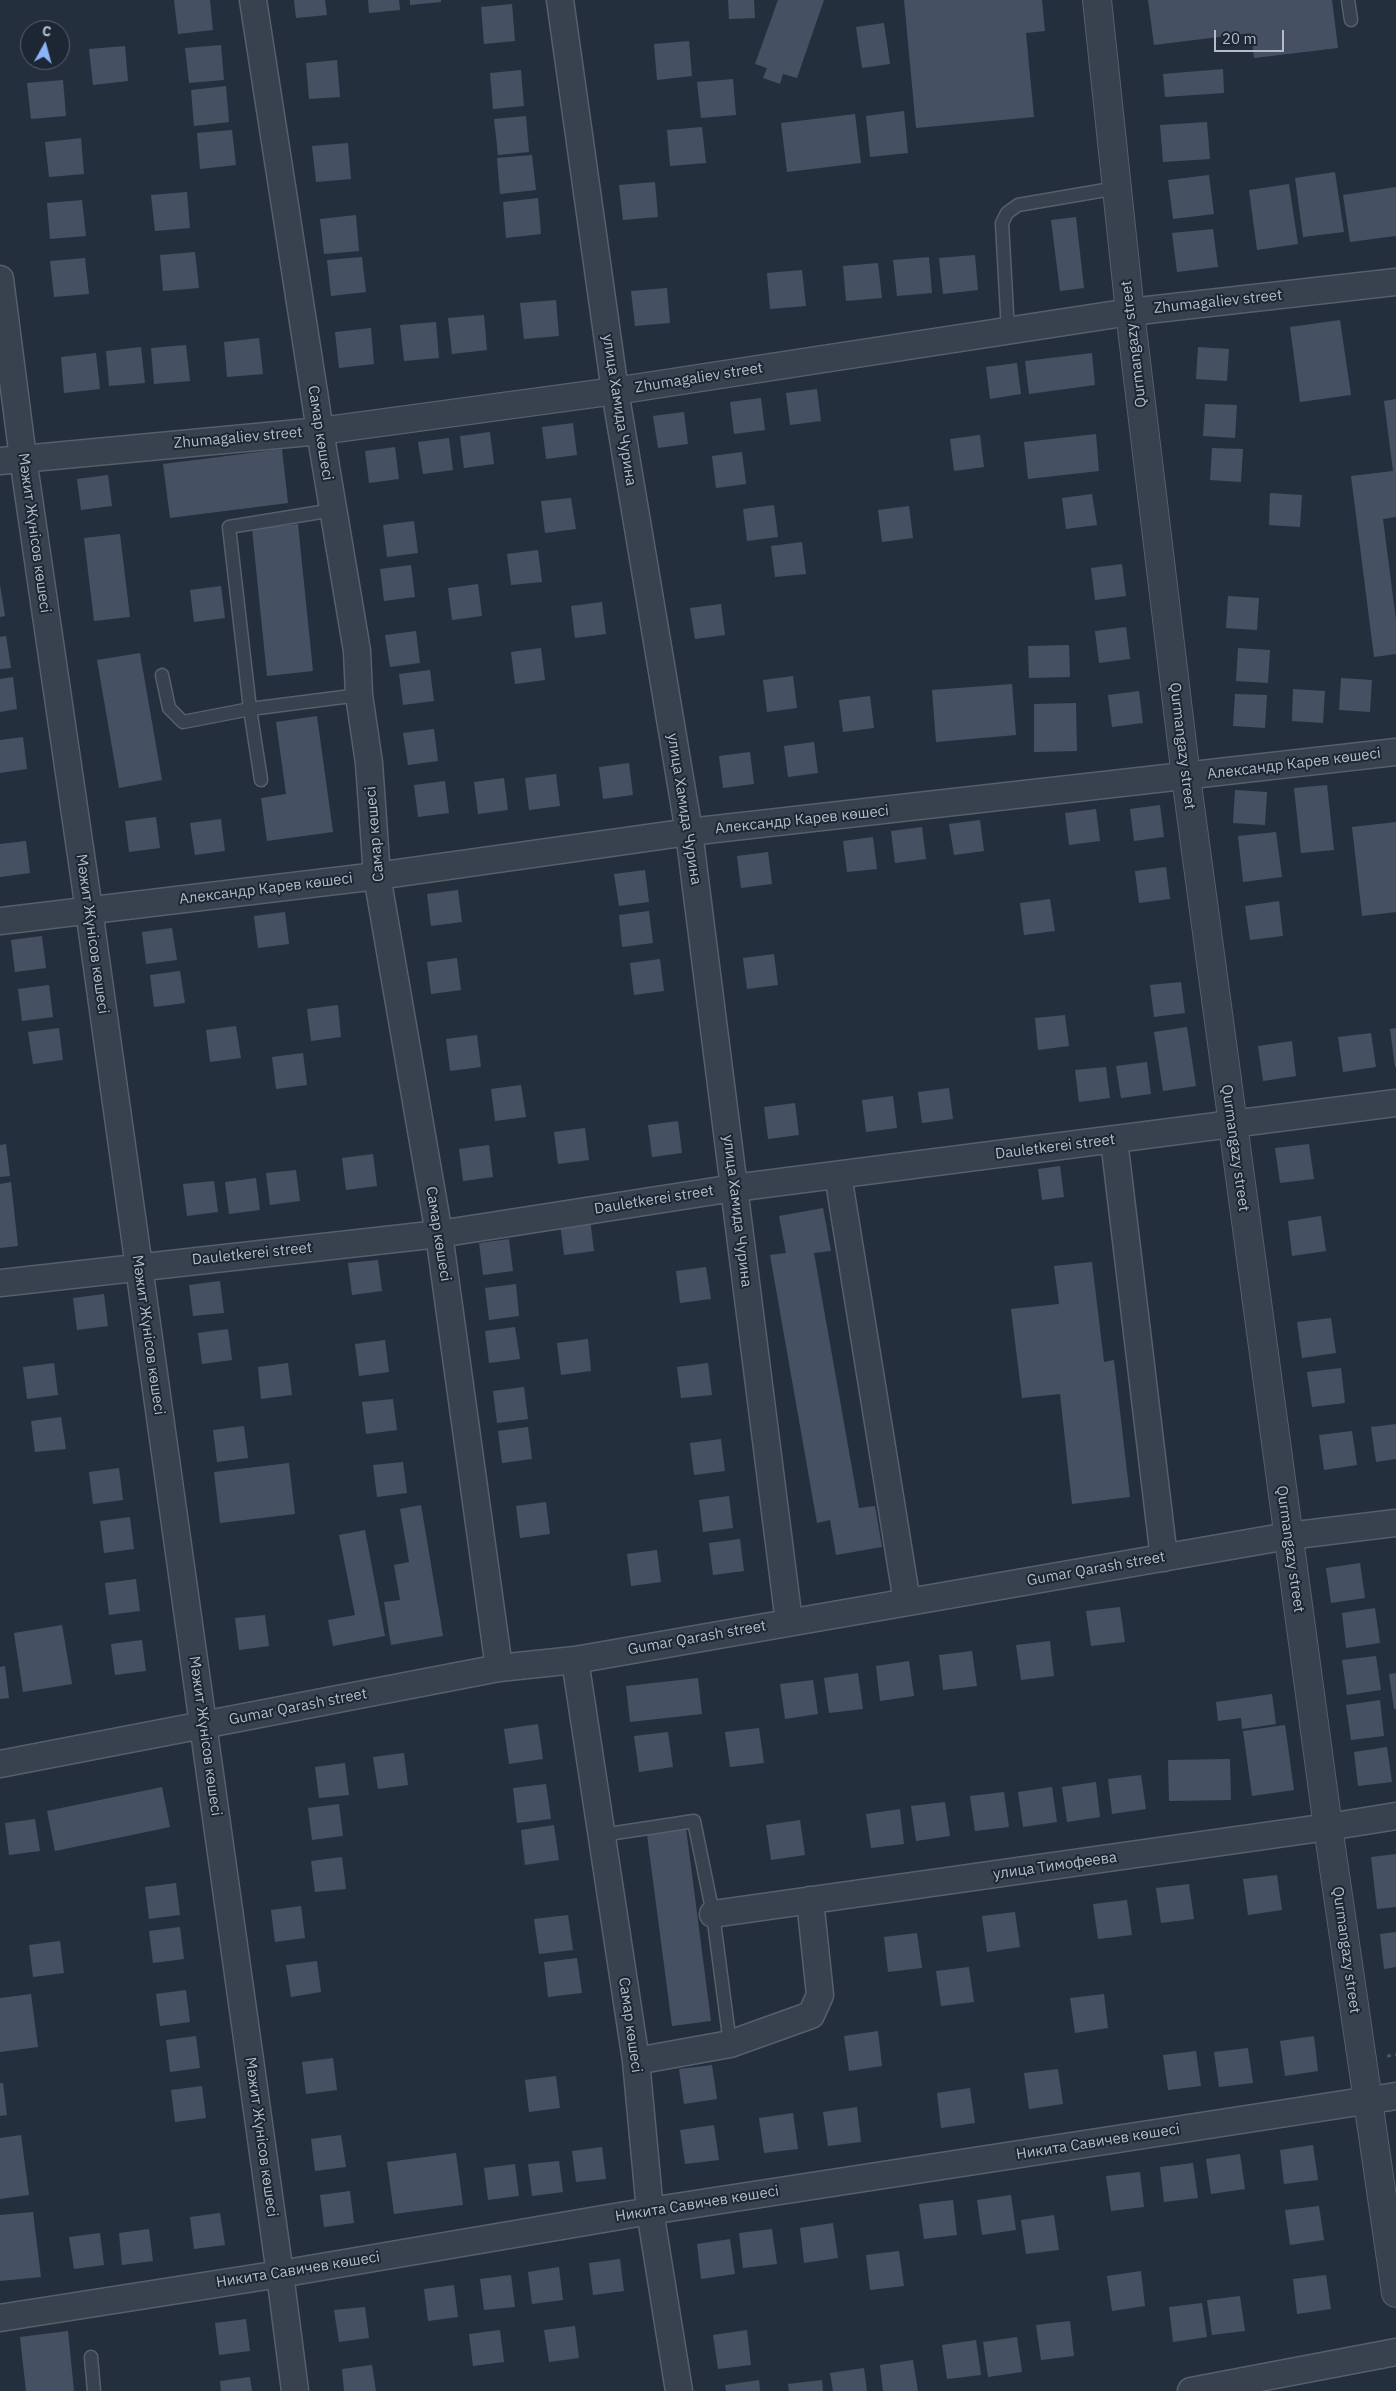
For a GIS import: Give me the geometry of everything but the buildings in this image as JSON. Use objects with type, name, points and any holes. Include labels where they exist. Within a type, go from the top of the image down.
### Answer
[{"type":"street","name":"Самар көшесі","points":[[253,0],[320,430],[357,651],[359,695],[369,763],[377,876],[439,1234],[499,1668]]},
{"type":"street","name":"улица Хамида Чурина","points":[[560,0],[615,391],[689,832],[789,1622]]},
{"type":"street","name":"Qurmangazy street","points":[[1097,0],[1130,312],[1186,776],[1231,1125],[1328,1828],[1396,2293]]},
{"type":"street","name":"Мәжит Жүнісов көшесі","points":[[0,279],[11,459],[89,910],[204,1725],[295,2391]]},
{"type":"street","name":"Zhumagaliev street","points":[[11,459],[320,430],[615,391],[1130,312],[1396,282]]},
{"type":"street","name":"Александр Карев көшесі","points":[[0,921],[377,876],[689,832],[1396,752]]},
{"type":"street","name":"Dauletkerei street","points":[[0,1283],[138,1266],[439,1234],[734,1188],[1396,1103]]},
{"type":"street","points":[[1114,1140],[1164,1558]]},
{"type":"street","points":[[838,1175],[907,1602]]},
{"type":"street","name":"Gumar Qarash street","points":[[0,1764],[499,1668],[575,1660],[1288,1536],[1396,1523]]},
{"type":"street","name":"Самар көшесі","points":[[575,1660],[636,2061],[650,2211],[679,2391]]},
{"type":"street","name":"улица Тимофеева","points":[[713,1914],[1328,1828],[1396,1816]]},
{"type":"street","points":[[636,2061],[730,2044],[811,2015],[820,1996],[810,1900]]},
{"type":"street","name":"Никита Савичев көшесі","points":[[0,2318],[280,2274],[650,2211],[1396,2096]]},
{"type":"street","points":[[1191,2391],[1396,2352]]},
{"type":"lane","points":[[1348,0],[1351,20]]},
{"type":"lane","points":[[1008,331],[1002,223],[1006,213],[1018,205],[1117,188]]},
{"type":"lane","points":[[261,780],[250,709],[229,527],[333,510]]},
{"type":"lane","points":[[162,675],[169,708],[183,722],[250,709],[359,695]]},
{"type":"lane","points":[[602,1835],[694,1821],[713,1914],[730,2044]]},
{"type":"lane","points":[[90,2358],[94,2391]]}]
